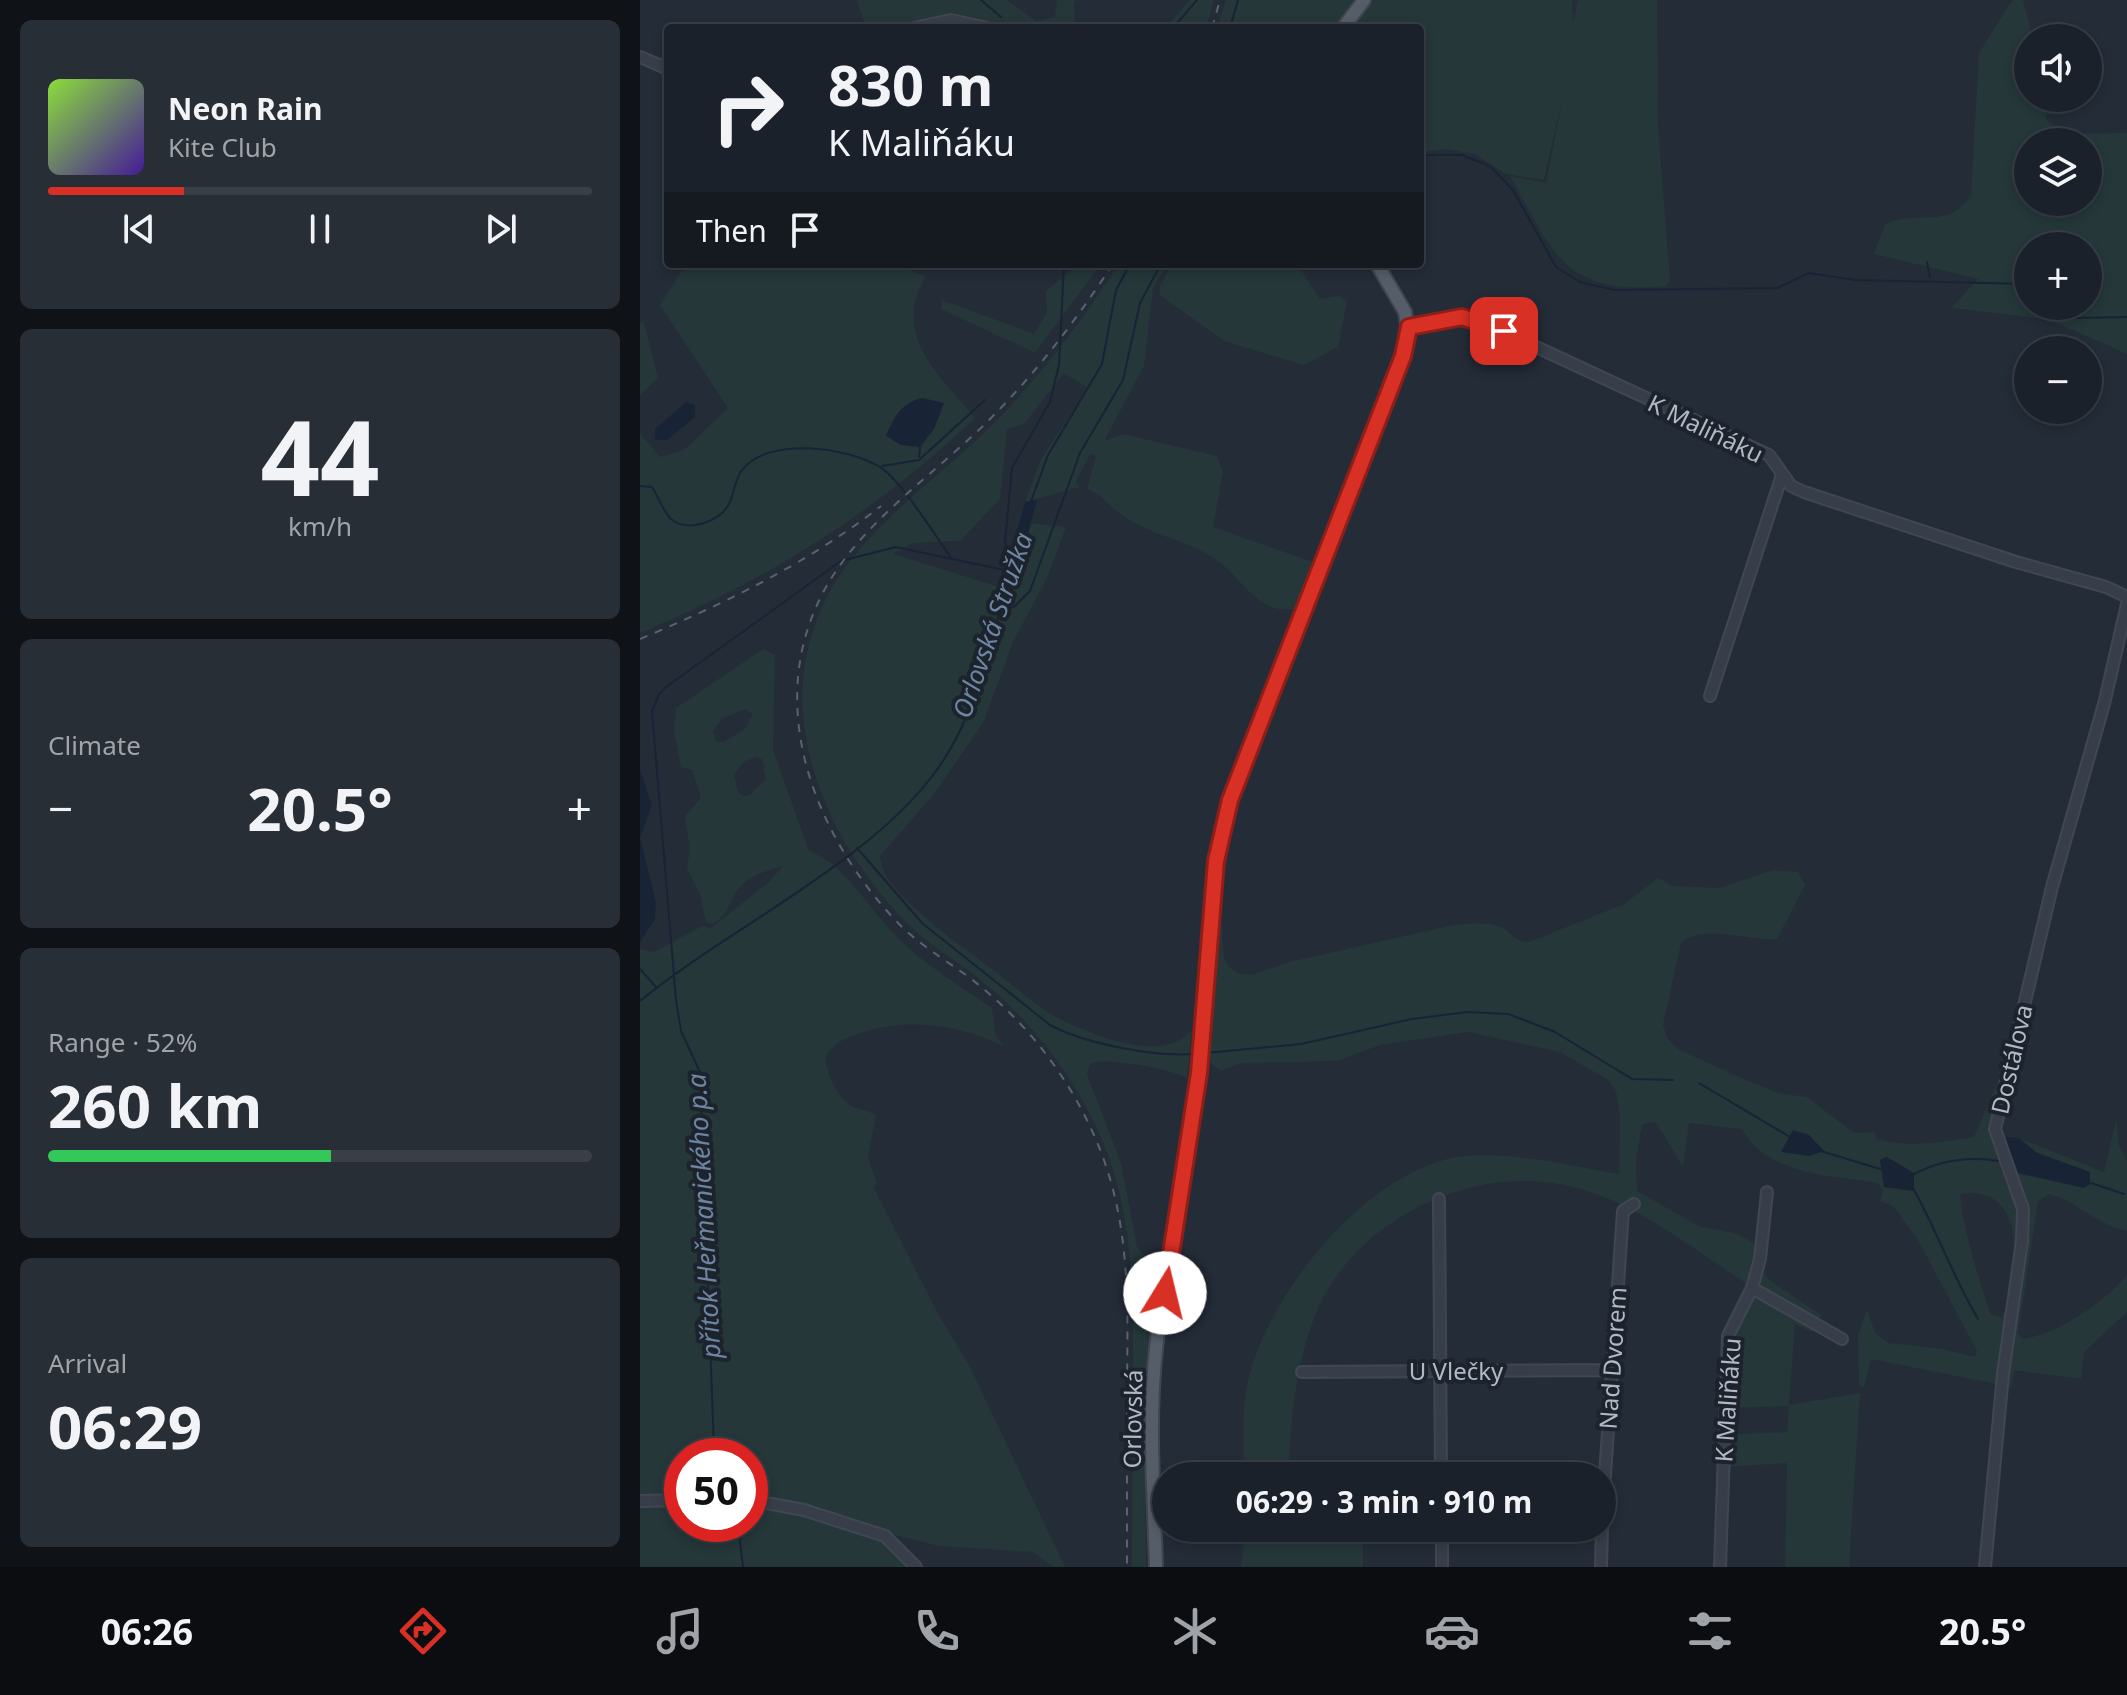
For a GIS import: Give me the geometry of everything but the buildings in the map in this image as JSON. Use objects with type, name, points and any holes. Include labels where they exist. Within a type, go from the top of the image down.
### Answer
[{"type":"main road","points":[[1346,24],[1364,0]]},
{"type":"main road","points":[[1380,268],[1397,296],[1409,327]]},
{"type":"main road","name":"Orlovská","points":[[1156,1567],[1152,1442],[1156,1349],[1201,1053],[1212,891],[1220,833],[1246,755],[1403,356],[1409,327]]},
{"type":"street","points":[[932,24],[951,20],[969,24]]},
{"type":"street","points":[[640,57],[664,67]]},
{"type":"street","name":"K Maliňáku","points":[[1409,327],[1462,317],[1478,320],[1769,455],[1782,475],[1710,696]]},
{"type":"street","points":[[1782,475],[1804,492],[2016,562],[2106,587],[2127,597]]},
{"type":"street","name":"Dostálova","points":[[1985,1567],[2003,1374],[2022,1241],[2023,1209],[1995,1129],[2052,887],[2104,704],[2127,604]]},
{"type":"street","name":"K Maliňáku","points":[[1720,1567],[1722,1422],[1728,1336],[1752,1288],[1760,1259],[1767,1192]]},
{"type":"street","points":[[1439,1199],[1441,1462]]},
{"type":"street","name":"Nad Dvorem","points":[[1605,1462],[1623,1211],[1634,1204]]},
{"type":"street","points":[[1752,1288],[1842,1339]]},
{"type":"street","name":"U Vlečky","points":[[1302,1372],[1611,1370]]},
{"type":"street","points":[[640,1501],[664,1500]]},
{"type":"street","points":[[768,1503],[804,1510],[885,1536],[916,1567]]},
{"type":"street","points":[[1442,1542],[1442,1567]]},
{"type":"street","points":[[1601,1567],[1602,1542]]},
{"type":"shaded area","points":[[856,0],[1007,0],[1036,21],[1055,17],[1057,0],[1082,0],[1074,1],[1075,24],[988,24],[951,16],[918,24],[865,24]]},
{"type":"shaded area","points":[[1190,0],[1214,0],[1207,24],[1169,24]]},
{"type":"shaded area","points":[[1226,0],[1353,0],[1339,23],[1333,24],[1218,24]]},
{"type":"shaded area","points":[[1373,0],[1572,0],[1573,24],[1578,0],[1657,0],[1658,125],[1670,280],[1666,286],[1605,284],[1583,276],[1566,264],[1552,248],[1510,176],[1546,183],[1563,95],[1544,180],[1505,174],[1475,154],[1444,149],[1424,152],[1424,24],[1355,24]]},
{"type":"shaded area","points":[[2012,0],[2023,0],[2029,24],[2014,24],[2014,112],[2046,112],[2046,119],[2056,128],[2014,128],[2014,216],[2102,216],[2102,133],[2127,133],[2127,354],[2102,343],[2102,336],[2086,336],[2050,320],[2102,320],[2102,232],[2014,232],[2014,315],[1951,308],[1978,279],[1874,254],[1885,224],[1909,218],[1943,216],[1963,205],[1971,194],[1979,53]]},
{"type":"shaded area","points":[[683,268],[905,268],[925,276],[914,306],[917,338],[924,353],[975,418],[898,484],[818,541],[733,590],[640,633],[640,433],[660,457],[684,450],[728,408],[660,305]]},
{"type":"shaded area","points":[[1074,268],[1098,268],[1035,353],[941,309],[942,300],[1034,334],[1047,312],[1046,291]]},
{"type":"shaded area","points":[[1116,268],[1165,268],[1153,288],[1144,366],[1104,441],[1123,434],[1217,456],[1223,472],[1213,527],[1313,562],[1294,609],[1270,606],[1260,601],[1218,561],[1133,522],[1087,489],[1096,456],[1090,454],[1076,481],[1079,487],[1025,502],[1041,459],[1088,388],[1064,373],[1024,424],[1007,429],[1000,499],[960,541],[912,543],[893,554],[1009,590],[1031,523],[1066,527],[1048,576],[1014,640],[983,723],[934,794],[880,856],[889,881],[948,936],[1038,1005],[1074,1026],[1109,1039],[1146,1046],[1179,1040],[1192,1030],[1187,1078],[1154,1068],[1109,1062],[1090,1064],[1087,1074],[1121,1163],[1137,1247],[1153,1264],[1160,1266],[1145,1406],[1146,1567],[1132,1567],[1133,1351],[1130,1259],[1121,1199],[1102,1140],[1065,1071],[1033,1031],[997,994],[912,928],[876,887],[851,852],[830,813],[814,773],[805,731],[803,689],[808,647],[823,605],[837,579],[874,533],[985,432],[1040,373]]},
{"type":"shaded area","points":[[1170,268],[1300,268],[1320,299],[1339,296],[1347,302],[1338,347],[1304,365],[1224,341],[1160,295],[1160,286]]},
{"type":"shaded area","points":[[644,322],[658,378],[640,395],[640,324]]},
{"type":"shaded area","points":[[763,649],[775,655],[773,750],[809,851],[834,866],[908,947],[992,1008],[996,1036],[1005,1047],[951,1028],[894,1026],[848,1038],[838,1043],[825,1060],[831,1079],[842,1097],[852,1106],[876,1116],[868,1157],[877,1184],[873,1186],[937,1312],[969,1365],[1065,1567],[1053,1567],[1033,1552],[939,1546],[815,1515],[885,1537],[910,1567],[640,1567],[640,1505],[664,1507],[664,1542],[768,1542],[768,1438],[664,1438],[664,1500],[640,1501],[640,949],[654,952],[702,926],[711,928],[770,881],[783,866],[748,880],[738,889],[723,916],[712,924],[706,922],[700,895],[687,868],[690,849],[685,816],[701,798],[692,770],[681,767],[674,731],[676,708]],"holes":[[[745,709],[753,714],[744,730],[723,742],[716,741],[713,731],[722,719]],[[756,757],[762,759],[766,779],[750,795],[743,796],[738,792],[734,775],[745,761]]]},
{"type":"shaded area","points":[[1773,870],[1798,872],[1805,885],[1777,939],[1713,933],[1690,937],[1681,943],[1663,1025],[1668,1039],[1678,1049],[1778,1093],[1807,1097],[1854,1133],[1875,1132],[1876,1139],[1900,1143],[1974,1137],[2002,1071],[1989,1125],[2042,1172],[2083,1188],[2090,1172],[2037,1153],[2019,1138],[2104,1172],[2116,1119],[2119,1146],[2127,1161],[2127,1231],[2106,1224],[2049,1194],[2038,1202],[2018,1334],[2023,1339],[2037,1336],[2066,1323],[2106,1296],[2127,1275],[2127,1312],[2084,1352],[2081,1379],[2014,1370],[2011,1387],[1871,1359],[1864,1387],[1859,1386],[1858,1335],[1867,1309],[1875,1333],[1889,1343],[1943,1349],[1975,1357],[1977,1351],[1918,1240],[1893,1206],[1880,1201],[1883,1191],[1878,1183],[1802,1171],[1768,1156],[1753,1144],[1742,1129],[1689,1123],[1683,1167],[1656,1122],[1642,1124],[1636,1161],[1637,1191],[1699,1226],[1738,1234],[1758,1246],[1754,1258],[1768,1279],[1821,1315],[1812,1332],[1795,1324],[1789,1405],[1860,1393],[1849,1567],[1785,1567],[1787,1463],[1724,1467],[1725,1435],[1787,1432],[1789,1406],[1726,1408],[1730,1339],[1747,1300],[1744,1282],[1636,1212],[1589,1191],[1564,1185],[1527,1181],[1489,1184],[1452,1193],[1417,1208],[1384,1228],[1356,1253],[1332,1283],[1315,1316],[1295,1394],[1289,1462],[1244,1462],[1245,1398],[1262,1340],[1279,1306],[1302,1272],[1357,1210],[1389,1186],[1422,1168],[1456,1157],[1515,1157],[1619,1174],[1620,1115],[1616,1091],[1608,1080],[1560,1052],[1468,1032],[1380,1045],[1337,1061],[1240,1063],[1221,1071],[1208,1061],[1219,892],[1224,958],[1228,966],[1238,973],[1252,975],[1289,962],[1454,925],[1495,925],[1516,939],[1529,942],[1624,904],[1658,878],[1673,886],[1719,888]],"holes":[[[1886,1157],[1914,1173],[1914,1191],[1884,1187],[1880,1160]],[[1961,1194],[1984,1195],[1999,1204],[2009,1218],[2013,1237],[2014,1259],[2002,1318],[1991,1314],[1987,1305],[1966,1232],[1961,1201]]]},
{"type":"shaded area","points":[[1244,1542],[1363,1542],[1363,1567],[1241,1567]]},
{"type":"water","points":[[922,398],[944,403],[934,429],[920,447],[901,445],[886,436],[899,412],[909,403]]},
{"type":"water","points":[[686,402],[695,405],[695,417],[667,440],[655,440],[655,429]]},
{"type":"water","points":[[1037,500],[1018,572],[1013,576],[1005,574],[1025,502]]},
{"type":"water","points":[[640,770],[652,805],[640,838]]},
{"type":"water","points":[[640,838],[656,903],[655,919],[640,942]]},
{"type":"water","points":[[1793,1130],[1809,1135],[1824,1151],[1809,1156],[1781,1152]]},
{"type":"water","points":[[2006,1137],[2019,1138],[2037,1153],[2090,1172],[2090,1184],[2084,1188],[2017,1173],[2005,1146]]},
{"type":"water","points":[[1887,1157],[1914,1173],[1914,1191],[1884,1187],[1880,1160]]},
{"type":"waterway","points":[[981,0],[1001,17]]},
{"type":"waterway","points":[[1176,24],[1197,0]]},
{"type":"waterway","name":"Orlovská Stružka","points":[[1231,24],[1238,0]]},
{"type":"waterway","points":[[1424,155],[1462,155],[1490,166],[1513,190],[1556,267],[1580,282],[1615,290],[1777,288],[1809,273],[1855,280],[2014,284]]},
{"type":"waterway","points":[[1927,262],[1930,277]]},
{"type":"waterway","points":[[1009,558],[1005,542],[1012,468],[1050,402],[1059,365],[1064,268]]},
{"type":"waterway","name":"Orlovská Stružka","points":[[1030,504],[1048,455],[1102,364],[1116,290],[1128,268]]},
{"type":"waterway","points":[[999,615],[1015,606],[1030,591],[1080,453],[1123,380],[1140,303],[1159,268]]},
{"type":"waterway","points":[[2102,317],[2127,317]]},
{"type":"waterway","points":[[882,466],[919,460],[985,400]]},
{"type":"waterway","points":[[919,457],[920,447]]},
{"type":"waterway","points":[[640,486],[652,487],[671,519],[686,525],[703,524],[725,510],[742,470],[754,459],[789,449],[809,448],[848,454],[866,460],[888,474],[908,496],[952,559],[1005,570]]},
{"type":"waterway","name":"přítok Heřmanického p.a","points":[[714,1438],[700,1072],[681,1031],[676,1000],[652,711],[659,694],[666,687],[841,561],[896,547],[952,559]]},
{"type":"waterway","name":"Orlovská Stružka","points":[[640,1001],[676,973],[841,862],[913,799],[954,743],[975,697],[1008,575]]},
{"type":"waterway","points":[[857,848],[922,923],[1050,1025],[1120,1048],[1194,1054]]},
{"type":"waterway","points":[[640,969],[657,988]]},
{"type":"waterway","points":[[1205,1053],[1301,1044],[1412,1019],[1467,1012],[1508,1014],[1555,1032],[1632,1079],[1673,1080]]},
{"type":"waterway","points":[[1699,1083],[1790,1137]]},
{"type":"waterway","points":[[1821,1151],[1880,1169]]},
{"type":"waterway","points":[[1912,1175],[1954,1160],[1999,1161]]},
{"type":"waterway","points":[[2091,1183],[2124,1194]]},
{"type":"waterway","points":[[1913,1188],[1978,1319]]},
{"type":"waterway","name":"přítok Heřmanického p.a","points":[[740,1542],[743,1567]]},
{"type":"railway","points":[[1213,24],[1220,0]]},
{"type":"railway","points":[[1110,268],[1068,328],[1019,388],[983,426],[869,530],[831,578],[817,605],[803,648],[797,691],[800,734],[810,777],[826,818],[847,857],[873,894],[902,927],[991,995],[1029,1033],[1061,1076],[1099,1147],[1117,1205],[1125,1263],[1127,1567]]},
{"type":"railway","points":[[640,639],[704,611],[795,564],[881,506]]},
{"type":"route","points":[[1165,1293],[1199,1073],[1212,891],[1220,833],[1230,800],[1403,356],[1409,327],[1462,317],[1504,331]]}]
